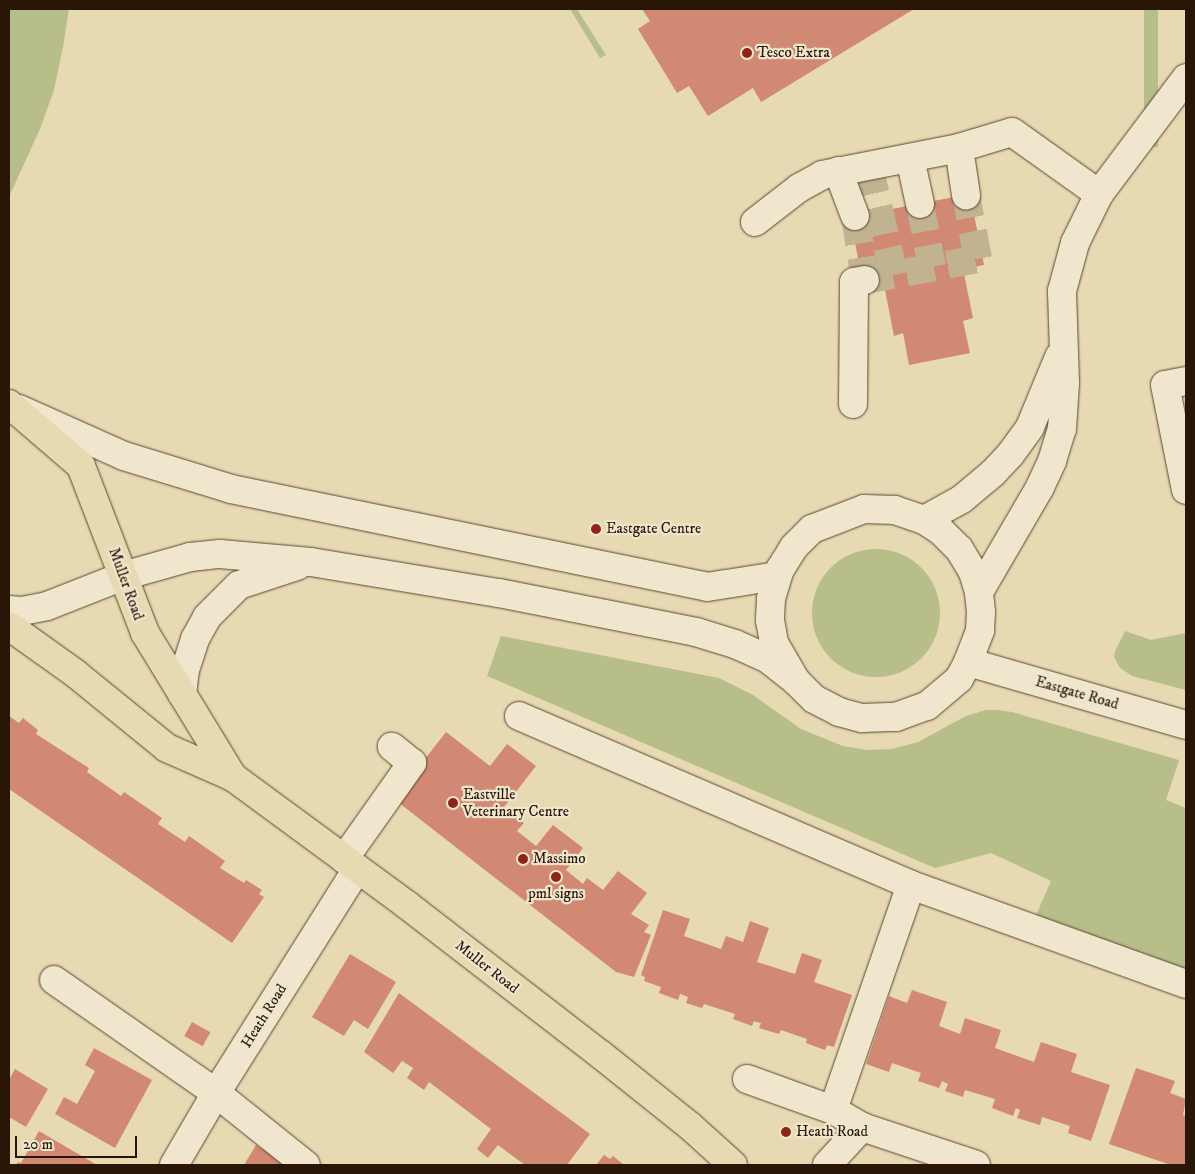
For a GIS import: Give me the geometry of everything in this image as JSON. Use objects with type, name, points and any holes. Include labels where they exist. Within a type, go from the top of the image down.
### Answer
[{"type":"main road","name":"Muller Road","points":[[9,404],[81,466],[144,633],[233,777]]},
{"type":"main road","name":"Muller Road","points":[[9,626],[76,674],[167,748],[233,777],[600,1054],[690,1126],[734,1165]]},
{"type":"street","points":[[979,592],[1013,535],[1052,461],[1062,429],[1065,383],[1062,291],[1067,266],[1075,243],[1099,194],[1186,78]]},
{"type":"street","points":[[755,222],[810,181],[838,172],[959,148],[1012,132],[1099,194]]},
{"type":"street","points":[[959,148],[966,195]]},
{"type":"street","points":[[910,158],[920,204]]},
{"type":"street","points":[[838,172],[855,216]]},
{"type":"street","points":[[853,404],[854,282],[865,280]]},
{"type":"street","points":[[924,520],[962,499],[993,473],[1010,455],[1030,427],[1064,344]]},
{"type":"street","points":[[1186,381],[1165,385],[1183,453],[1186,490]]},
{"type":"street","points":[[9,404],[124,456],[231,489],[707,587],[777,576]]},
{"type":"street","points":[[9,610],[22,611],[47,606],[123,576],[172,560],[220,554],[311,562],[499,593],[696,632],[735,644],[768,659],[796,681],[814,699],[839,712],[862,718],[896,717],[927,706],[958,679],[968,662],[980,630],[979,592],[972,572],[958,549],[941,531],[924,520],[895,510],[864,509],[812,529],[794,547],[777,576],[771,599],[770,620],[774,643],[796,681]]},
{"type":"street","points":[[182,694],[185,670],[195,639],[207,617],[239,586],[311,562]]},
{"type":"street","name":"Eastgate Road","points":[[968,662],[1186,725]]},
{"type":"street","points":[[519,716],[911,885],[1186,984]]},
{"type":"street","name":"Heath Road","points":[[174,1165],[350,864],[412,763],[392,747]]},
{"type":"street","points":[[833,1110],[911,885]]},
{"type":"street","points":[[54,980],[216,1094],[306,1165]]},
{"type":"street","points":[[747,1079],[833,1110],[862,1127],[976,1165]]},
{"type":"street","points":[[827,1165],[862,1127]]},
{"type":"green space","points":[[9,9],[69,9],[54,90],[40,129],[9,197]]},
{"type":"green space","points":[[570,9],[577,9],[606,55],[600,58]]},
{"type":"green space","points":[[1144,9],[1158,9],[1158,147],[1144,147]]},
{"type":"green space","points":[[876,549],[901,553],[922,567],[936,588],[940,613],[936,638],[922,659],[901,673],[876,677],[851,673],[830,659],[816,638],[812,613],[816,588],[830,567],[851,553]]},
{"type":"green space","points":[[1125,631],[1151,640],[1186,633],[1186,690],[1132,676],[1120,668],[1114,657]]},
{"type":"green space","points":[[501,636],[719,678],[753,695],[801,729],[843,746],[867,750],[892,749],[918,742],[966,716],[986,710],[998,710],[1012,712],[1179,760],[1166,800],[1186,808],[1186,970],[1033,922],[1051,881],[991,853],[935,868],[487,676]]},
{"type":"building","name":"Tesco Extra","points":[[642,9],[914,9],[761,102],[753,88],[708,116],[689,86],[677,93],[638,29],[650,21]]},
{"type":"building","points":[[970,194],[984,265],[963,269],[973,318],[963,321],[970,353],[909,365],[903,333],[894,336],[884,285],[864,289],[850,217]]},
{"type":"building","points":[[9,716],[19,723],[23,718],[38,730],[36,734],[89,768],[87,772],[121,796],[124,792],[162,818],[158,824],[185,842],[189,836],[225,861],[220,868],[244,883],[246,880],[262,890],[259,894],[264,897],[232,943],[9,789]]},
{"type":"building","points":[[446,732],[490,766],[507,744],[536,766],[504,807],[524,823],[517,831],[536,846],[553,825],[583,848],[566,870],[583,884],[587,878],[603,890],[618,871],[647,893],[631,914],[649,925],[644,932],[651,935],[634,977],[616,972],[394,799]]},
{"type":"building","points":[[663,910],[690,919],[684,936],[721,949],[726,936],[743,942],[750,921],[769,928],[757,962],[795,974],[802,953],[822,960],[814,982],[852,995],[834,1047],[827,1045],[825,1050],[806,1043],[807,1039],[781,1030],[779,1034],[759,1028],[761,1023],[754,1021],[752,1026],[733,1019],[735,1014],[704,1004],[702,1008],[686,1003],[688,997],[680,994],[678,1000],[659,993],[661,987],[644,981],[645,977],[641,975]]},
{"type":"building","points":[[350,954],[396,982],[368,1029],[354,1020],[344,1036],[312,1017]]},
{"type":"building","points":[[912,990],[947,1002],[939,1026],[960,1034],[965,1018],[1001,1030],[995,1048],[1034,1062],[1041,1042],[1077,1054],[1071,1072],[1110,1085],[1091,1141],[1068,1133],[1070,1126],[1042,1117],[1040,1125],[1017,1118],[1020,1110],[1016,1108],[1013,1116],[992,1108],[995,1099],[965,1090],[963,1097],[945,1091],[948,1084],[942,1081],[939,1088],[918,1081],[921,1073],[892,1063],[889,1072],[866,1064],[889,996],[907,1003]]},
{"type":"building","points":[[399,993],[590,1134],[567,1165],[525,1165],[498,1145],[488,1158],[477,1149],[491,1129],[429,1082],[424,1090],[407,1078],[413,1068],[402,1061],[393,1073],[364,1052]]},
{"type":"building","points":[[192,1022],[210,1032],[203,1046],[184,1036]]},
{"type":"building","points":[[94,1048],[152,1080],[115,1148],[55,1114],[64,1097],[77,1104],[95,1071],[85,1065]]},
{"type":"building","points":[[1136,1068],[1175,1081],[1170,1093],[1186,1099],[1183,1115],[1186,1116],[1186,1165],[1171,1165],[1109,1144]]},
{"type":"building","points":[[15,1069],[48,1089],[26,1127],[9,1117],[9,1080]]},
{"type":"building","points":[[39,1131],[97,1165],[16,1165],[18,1162],[21,1163]]},
{"type":"building","points":[[256,1145],[288,1165],[244,1165]]},
{"type":"building","points":[[604,1155],[610,1159],[613,1156],[624,1165],[596,1165]]},
{"type":"tunnel","points":[[869,166],[894,275]]},
{"type":"tunnel","points":[[855,216],[865,280],[978,259],[966,195]]},
{"type":"tunnel","points":[[920,204],[932,267]]},
{"type":"place","name":"Tesco Extra","points":[[747,53]]},
{"type":"place","name":"Eastgate Centre","points":[[596,529]]},
{"type":"place","name":"Eastville Veterinary Centre","points":[[453,803]]},
{"type":"place","name":"Massimo","points":[[523,859]]},
{"type":"place","name":"pml signs","points":[[556,877]]},
{"type":"place","name":"Heath Road","points":[[786,1132]]}]
